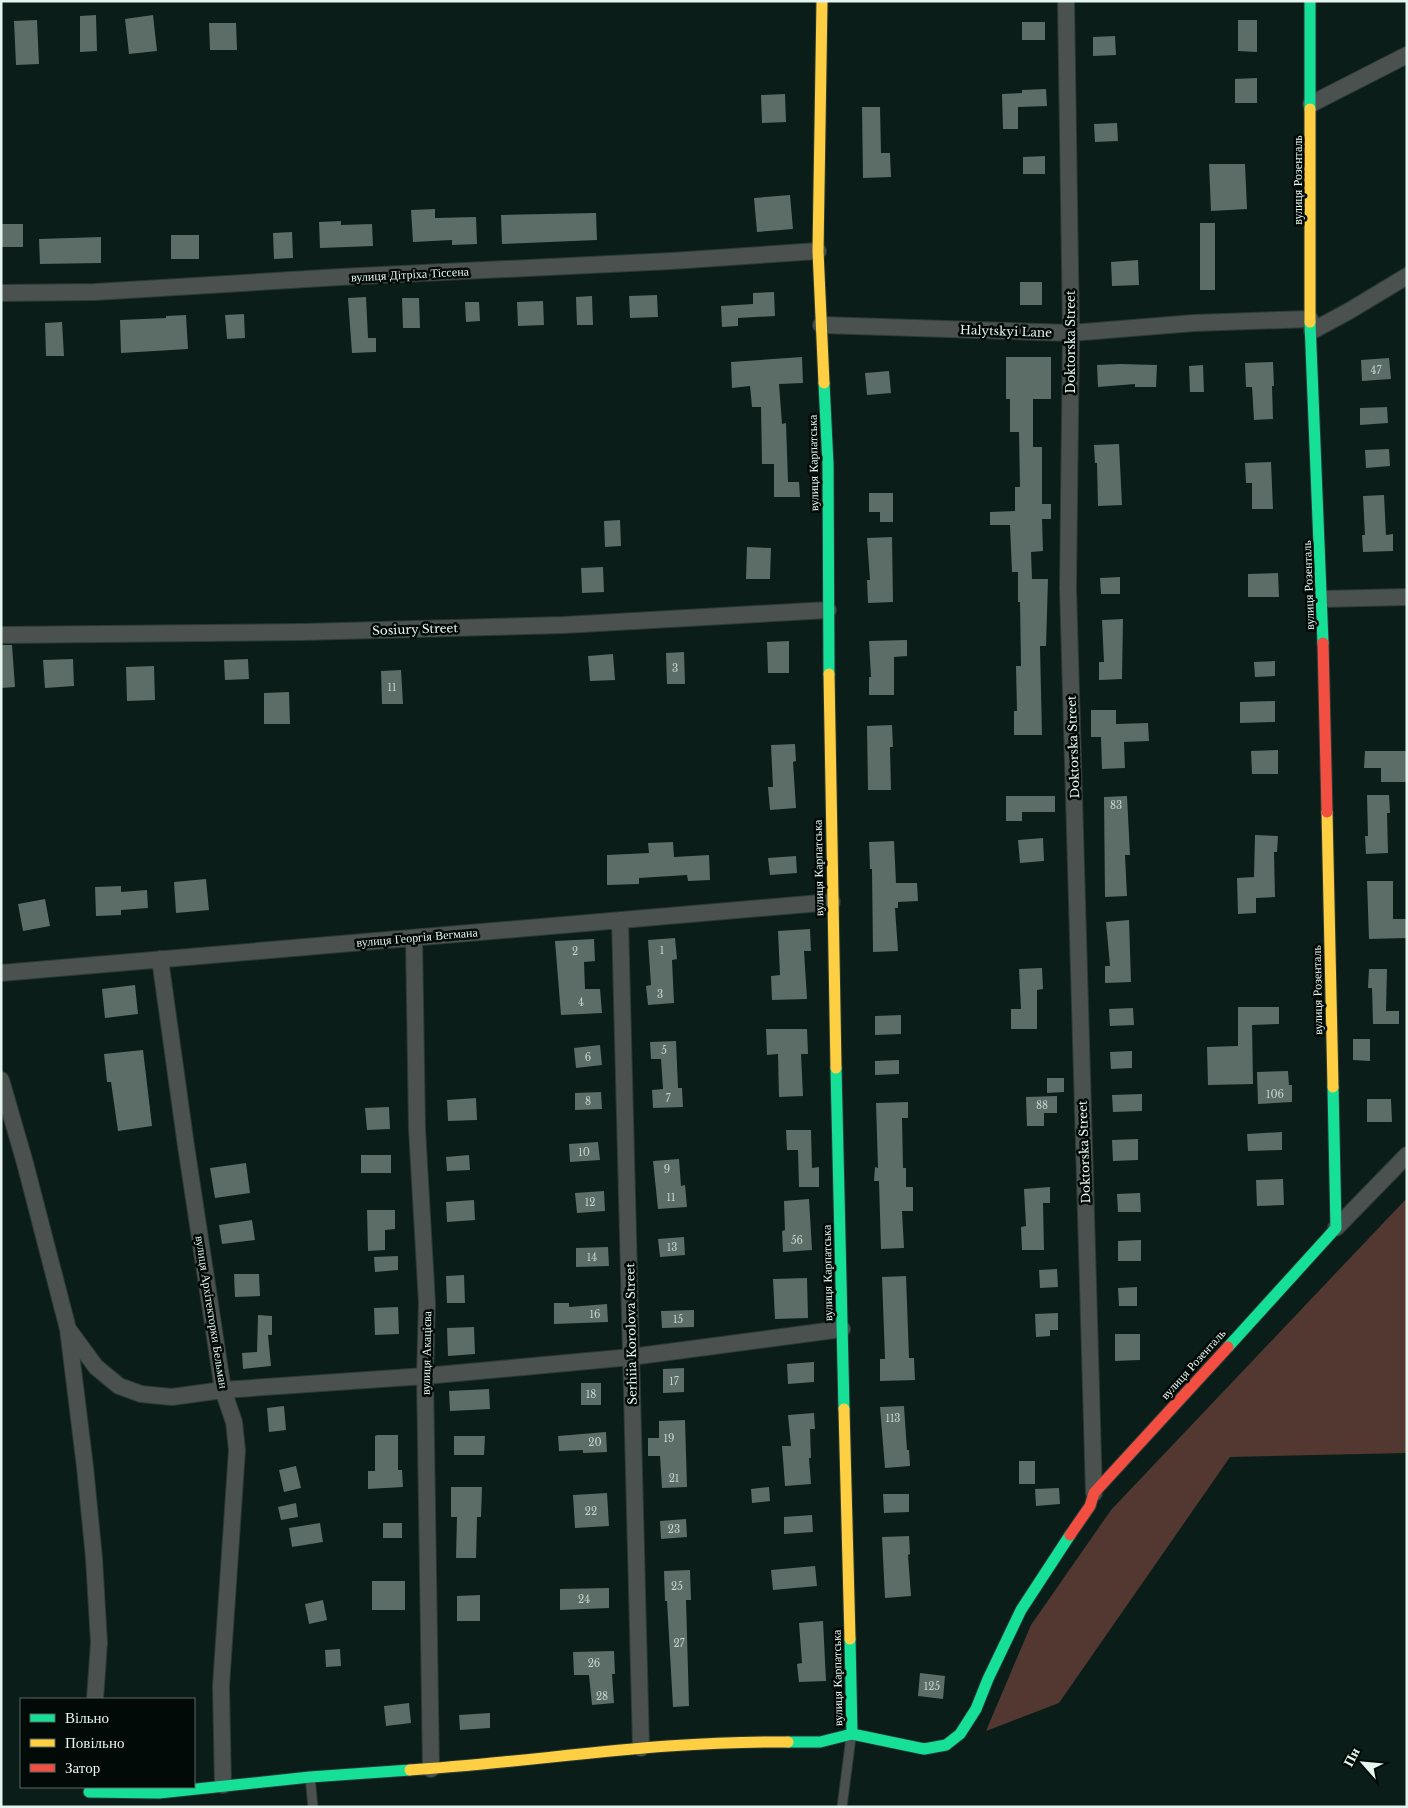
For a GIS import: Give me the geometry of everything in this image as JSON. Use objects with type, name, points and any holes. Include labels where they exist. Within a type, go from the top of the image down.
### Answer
[{"type":"street","name":"вулиця Карпатська","points":[[822,1],[818,251],[828,465],[832,902],[852,1734]]},
{"type":"street","name":"Doktorska Street","points":[[1066,1],[1071,333],[1068,588],[1094,1493]]},
{"type":"street","name":"вулиця Розенталь","points":[[852,1734],[924,1749],[946,1745],[960,1734],[976,1710],[988,1679],[1021,1610],[1090,1506],[1094,1493],[1336,1228],[1322,599],[1311,325],[1310,1]]},
{"type":"street","points":[[1310,104],[1407,54]]},
{"type":"street","name":"вулиця Дітріха Тіссена","points":[[1,293],[104,292],[340,277],[672,261],[818,251]]},
{"type":"street","points":[[1311,325],[1349,311],[1407,276]]},
{"type":"street","name":"Halytskyi Lane","points":[[821,325],[1071,333],[1194,322],[1311,325]]},
{"type":"street","points":[[1322,599],[1407,597]]},
{"type":"street","name":"Sosiury Street","points":[[1,635],[303,632],[525,626],[828,610]]},
{"type":"street","name":"вулиця Георгія Вегмана","points":[[1,973],[832,902]]},
{"type":"street","name":"Serhiia Korolova Street","points":[[620,920],[641,1748]]},
{"type":"street","name":"вулиця Акацієва","points":[[414,938],[417,1128],[426,1303],[425,1376],[431,1769]]},
{"type":"street","name":"вулиця Архітекторки Бельман","points":[[160,959],[223,1390],[234,1422],[237,1450],[221,1686],[223,1785]]},
{"type":"street","points":[[1,1080],[25,1163],[68,1329],[86,1467],[94,1558],[99,1643],[95,1698]]},
{"type":"street","points":[[1336,1228],[1407,1155]]},
{"type":"street","points":[[68,1329],[96,1368],[118,1386],[141,1394],[172,1397],[223,1390],[425,1376],[631,1357],[842,1329]]},
{"type":"street","points":[[88,1795],[159,1793],[223,1785],[431,1769],[641,1748],[748,1741],[820,1742],[852,1734]]},
{"type":"lane","points":[[842,1807],[852,1734]]},
{"type":"lane","points":[[310,1777],[313,1807]]},
{"type":"shaded area","points":[[1407,1198],[1407,1453],[1230,1457],[1059,1703],[986,1731],[1031,1625],[1111,1510]]},
{"type":"building","points":[[96,15],[97,51],[80,52],[80,16]]},
{"type":"building","points":[[153,15],[157,51],[129,54],[125,19]]},
{"type":"building","points":[[37,20],[39,64],[16,65],[14,21]]},
{"type":"building","points":[[1238,20],[1257,20],[1257,52],[1238,51]]},
{"type":"building","points":[[1022,22],[1045,22],[1045,40],[1022,40]]},
{"type":"building","points":[[209,23],[236,23],[237,50],[210,50]]},
{"type":"building","points":[[1115,36],[1116,55],[1093,56],[1093,37]]},
{"type":"building","points":[[1257,78],[1257,103],[1235,103],[1235,79]]},
{"type":"building","points":[[1046,89],[1047,106],[1018,107],[1018,129],[1003,129],[1002,94],[1022,93],[1022,90]]},
{"type":"building","points":[[785,94],[786,122],[762,123],[761,95]]},
{"type":"building","points":[[862,107],[880,107],[881,153],[890,153],[891,177],[863,178]]},
{"type":"building","points":[[1117,123],[1118,141],[1095,142],[1094,124]]},
{"type":"building","points":[[1045,156],[1045,174],[1023,174],[1023,157]]},
{"type":"building","points":[[1209,164],[1245,164],[1247,209],[1211,211]]},
{"type":"building","points":[[790,195],[793,229],[757,232],[754,198]]},
{"type":"building","points":[[435,209],[435,218],[476,217],[477,244],[452,245],[452,240],[413,242],[411,210]]},
{"type":"building","points":[[596,213],[597,240],[502,244],[501,215]]},
{"type":"building","points":[[341,221],[341,225],[372,224],[373,246],[320,248],[319,222]]},
{"type":"building","points":[[1200,223],[1215,223],[1215,290],[1200,290]]},
{"type":"building","points":[[1,224],[23,224],[23,247],[1,247]]},
{"type":"building","points":[[292,232],[293,258],[274,259],[273,233]]},
{"type":"building","points":[[171,235],[199,235],[199,259],[171,259]]},
{"type":"building","points":[[101,237],[101,263],[40,264],[39,239]]},
{"type":"building","points":[[1138,260],[1139,285],[1112,286],[1111,262]]},
{"type":"building","points":[[1020,282],[1042,282],[1042,305],[1020,305]]},
{"type":"building","points":[[774,292],[775,316],[738,318],[738,326],[722,327],[721,306],[753,304],[753,293]]},
{"type":"building","points":[[657,295],[658,317],[630,318],[629,296]]},
{"type":"building","points":[[592,296],[593,325],[577,325],[576,297]]},
{"type":"building","points":[[366,297],[368,338],[376,338],[376,352],[352,353],[348,298]]},
{"type":"building","points":[[402,298],[419,298],[420,328],[403,328]]},
{"type":"building","points":[[543,301],[544,325],[518,326],[517,302]]},
{"type":"building","points":[[465,302],[479,302],[480,321],[466,322]]},
{"type":"building","points":[[244,314],[245,338],[227,339],[225,315]]},
{"type":"building","points":[[186,315],[188,349],[121,353],[120,320]]},
{"type":"building","points":[[62,322],[64,356],[46,356],[45,323]]},
{"type":"building","points":[[802,357],[803,383],[779,384],[782,424],[786,423],[788,482],[799,482],[800,497],[774,497],[774,464],[762,464],[761,407],[752,407],[750,386],[732,388],[731,362]]},
{"type":"building","points":[[1006,357],[1051,357],[1051,399],[1033,399],[1033,447],[1042,447],[1042,504],[1051,504],[1051,519],[1042,519],[1043,551],[1031,552],[1032,579],[1048,579],[1046,646],[1040,646],[1042,735],[1014,735],[1014,711],[1017,711],[1016,666],[1021,666],[1018,572],[1012,572],[1010,525],[990,525],[990,512],[1015,511],[1015,487],[1020,487],[1019,432],[1010,432],[1010,399],[1006,399]]},
{"type":"building","points":[[1389,358],[1391,379],[1362,381],[1361,360]]},
{"type":"building","points":[[1273,362],[1273,419],[1254,420],[1252,387],[1246,387],[1245,363]]},
{"type":"building","points":[[1097,365],[1157,365],[1156,387],[1135,387],[1135,384],[1098,387]]},
{"type":"building","points":[[1203,365],[1204,392],[1190,392],[1189,366]]},
{"type":"building","points":[[889,371],[891,393],[867,395],[865,373]]},
{"type":"building","points":[[1387,407],[1388,423],[1360,425],[1360,408]]},
{"type":"building","points":[[1119,444],[1122,505],[1098,506],[1097,463],[1095,463],[1094,445]]},
{"type":"building","points":[[1389,449],[1390,466],[1366,468],[1365,450]]},
{"type":"building","points":[[1271,462],[1273,509],[1252,509],[1252,483],[1246,483],[1245,463]]},
{"type":"building","points":[[869,493],[893,493],[893,522],[880,522],[880,512],[869,512]]},
{"type":"building","points":[[1384,495],[1386,535],[1393,534],[1393,551],[1363,552],[1362,535],[1365,535],[1363,496]]},
{"type":"building","points":[[620,520],[621,546],[605,547],[604,521]]},
{"type":"building","points":[[892,537],[893,602],[868,603],[867,580],[870,580],[867,538]]},
{"type":"building","points":[[747,547],[771,548],[770,579],[746,579]]},
{"type":"building","points":[[603,567],[604,592],[582,593],[581,568]]},
{"type":"building","points":[[1278,573],[1279,597],[1248,597],[1248,574]]},
{"type":"building","points":[[1120,577],[1120,594],[1101,594],[1100,578]]},
{"type":"building","points":[[1123,619],[1122,679],[1099,680],[1099,662],[1104,662],[1102,620]]},
{"type":"building","points":[[907,640],[907,656],[894,657],[894,695],[869,695],[869,677],[871,677],[869,641]]},
{"type":"building","points":[[789,641],[789,673],[768,673],[767,642]]},
{"type":"building","points":[[1,645],[12,645],[15,687],[1,688]]},
{"type":"building","points":[[684,652],[685,684],[667,684],[666,653]]},
{"type":"building","points":[[613,654],[615,680],[590,681],[588,656]]},
{"type":"building","points":[[73,659],[74,686],[45,688],[43,660]]},
{"type":"building","points":[[248,659],[249,679],[225,680],[224,660]]},
{"type":"building","points":[[1275,661],[1275,676],[1255,677],[1254,662]]},
{"type":"building","points":[[154,666],[155,700],[127,701],[126,667]]},
{"type":"building","points":[[401,670],[403,704],[382,704],[381,671]]},
{"type":"building","points":[[289,692],[290,724],[264,724],[264,693]]},
{"type":"building","points":[[1275,701],[1275,722],[1240,723],[1240,702]]},
{"type":"building","points":[[1091,710],[1116,710],[1116,724],[1148,723],[1149,741],[1124,742],[1125,768],[1102,769],[1101,737],[1091,737]]},
{"type":"building","points":[[892,725],[893,747],[890,747],[891,790],[868,790],[867,726]]},
{"type":"building","points":[[795,744],[796,761],[793,762],[796,808],[770,810],[768,787],[773,787],[771,745]]},
{"type":"building","points":[[1278,750],[1278,774],[1252,774],[1251,751]]},
{"type":"building","points":[[1365,751],[1407,751],[1407,782],[1381,782],[1381,768],[1364,768]]},
{"type":"building","points":[[1367,795],[1389,795],[1390,813],[1387,813],[1388,853],[1366,854],[1365,836],[1368,836]]},
{"type":"building","points":[[1006,796],[1055,796],[1055,812],[1022,812],[1022,821],[1006,821]]},
{"type":"building","points":[[1127,796],[1130,855],[1125,855],[1127,896],[1105,897],[1104,797]]},
{"type":"building","points":[[1255,835],[1278,836],[1277,852],[1274,852],[1275,897],[1256,898],[1256,913],[1238,914],[1237,878],[1254,877]]},
{"type":"building","points":[[1043,838],[1044,861],[1020,863],[1018,840]]},
{"type":"building","points":[[894,841],[896,883],[917,883],[918,901],[898,902],[898,908],[895,908],[898,951],[873,952],[872,869],[870,869],[869,842]]},
{"type":"building","points":[[673,842],[674,857],[709,855],[710,880],[688,881],[687,875],[639,878],[639,884],[607,885],[607,855],[649,853],[648,843]]},
{"type":"building","points":[[796,856],[797,873],[770,875],[768,858]]},
{"type":"building","points":[[206,879],[209,910],[176,913],[174,882]]},
{"type":"building","points":[[1367,881],[1393,881],[1393,919],[1407,919],[1407,938],[1369,939]]},
{"type":"building","points":[[121,886],[121,892],[147,890],[148,908],[121,910],[121,915],[96,916],[95,887]]},
{"type":"building","points":[[45,899],[50,926],[23,931],[18,904]]},
{"type":"building","points":[[1129,920],[1131,982],[1105,983],[1105,966],[1110,966],[1106,922]]},
{"type":"building","points":[[810,929],[811,951],[804,951],[807,999],[772,1000],[771,976],[780,975],[778,931]]},
{"type":"building","points":[[675,938],[677,959],[672,960],[674,1003],[648,1005],[646,986],[651,985],[648,940]]},
{"type":"building","points":[[594,939],[595,961],[584,962],[585,989],[600,989],[602,1013],[561,1015],[555,941]]},
{"type":"building","points":[[1042,968],[1043,989],[1037,990],[1037,1029],[1011,1029],[1011,1009],[1021,1009],[1019,969]]},
{"type":"building","points":[[1369,969],[1387,969],[1386,1011],[1399,1011],[1399,1024],[1373,1024],[1372,988],[1368,988]]},
{"type":"building","points":[[135,985],[138,1014],[105,1018],[102,989]]},
{"type":"building","points":[[1238,1007],[1279,1007],[1279,1024],[1252,1025],[1253,1084],[1208,1085],[1207,1047],[1238,1046]]},
{"type":"building","points":[[1133,1008],[1134,1025],[1110,1026],[1109,1009]]},
{"type":"building","points":[[901,1015],[901,1034],[875,1035],[875,1016]]},
{"type":"building","points":[[766,1029],[807,1029],[808,1054],[801,1054],[803,1096],[779,1097],[778,1054],[767,1055]]},
{"type":"building","points":[[1353,1039],[1370,1039],[1370,1061],[1353,1060]]},
{"type":"building","points":[[676,1041],[678,1088],[682,1088],[683,1107],[653,1108],[652,1090],[663,1089],[661,1059],[651,1059],[650,1042]]},
{"type":"building","points":[[600,1045],[602,1065],[576,1068],[574,1048]]},
{"type":"building","points":[[143,1050],[152,1126],[118,1131],[111,1082],[107,1082],[104,1054]]},
{"type":"building","points":[[1132,1051],[1132,1068],[1111,1069],[1110,1052]]},
{"type":"building","points":[[899,1060],[899,1074],[875,1075],[875,1061]]},
{"type":"building","points":[[1288,1071],[1289,1085],[1292,1085],[1292,1102],[1258,1104],[1257,1072]]},
{"type":"building","points":[[1047,1078],[1064,1078],[1064,1092],[1047,1093]]},
{"type":"building","points":[[601,1092],[602,1109],[575,1110],[575,1093]]},
{"type":"building","points":[[1142,1094],[1142,1111],[1113,1112],[1112,1095]]},
{"type":"building","points":[[1057,1096],[1057,1113],[1044,1113],[1044,1126],[1027,1126],[1026,1097]]},
{"type":"building","points":[[476,1098],[477,1120],[448,1121],[447,1100]]},
{"type":"building","points":[[1367,1099],[1391,1099],[1392,1122],[1367,1122]]},
{"type":"building","points":[[908,1102],[908,1118],[902,1118],[903,1168],[906,1168],[906,1187],[913,1187],[913,1211],[902,1211],[904,1248],[881,1249],[879,1181],[874,1181],[875,1167],[878,1168],[876,1103]]},
{"type":"building","points":[[389,1107],[390,1129],[367,1130],[365,1108]]},
{"type":"building","points":[[786,1130],[811,1130],[812,1168],[819,1167],[819,1187],[799,1187],[798,1150],[787,1150]]},
{"type":"building","points":[[1282,1132],[1282,1150],[1248,1151],[1247,1134]]},
{"type":"building","points":[[1138,1139],[1138,1160],[1113,1161],[1112,1140]]},
{"type":"building","points":[[598,1142],[600,1160],[570,1162],[569,1144]]},
{"type":"building","points":[[361,1155],[391,1155],[391,1173],[361,1173]]},
{"type":"building","points":[[469,1155],[470,1170],[447,1171],[446,1157]]},
{"type":"building","points":[[679,1159],[681,1186],[685,1185],[687,1207],[658,1209],[653,1161]]},
{"type":"building","points":[[246,1163],[250,1193],[215,1198],[210,1168]]},
{"type":"building","points":[[1283,1179],[1284,1205],[1257,1206],[1256,1180]]},
{"type":"building","points":[[1050,1187],[1050,1203],[1043,1203],[1044,1250],[1022,1250],[1021,1227],[1026,1226],[1024,1189]]},
{"type":"building","points":[[604,1191],[605,1211],[577,1213],[575,1193]]},
{"type":"building","points":[[1140,1193],[1141,1212],[1118,1212],[1117,1194]]},
{"type":"building","points":[[809,1199],[812,1250],[783,1252],[782,1231],[785,1230],[784,1201]]},
{"type":"building","points":[[474,1200],[475,1220],[447,1222],[446,1202]]},
{"type":"building","points":[[367,1210],[395,1210],[395,1229],[385,1230],[385,1250],[368,1251]]},
{"type":"building","points":[[252,1220],[255,1240],[222,1244],[219,1225]]},
{"type":"building","points":[[684,1237],[685,1255],[660,1257],[658,1239]]},
{"type":"building","points":[[1141,1240],[1141,1261],[1118,1261],[1118,1241]]},
{"type":"building","points":[[608,1247],[609,1266],[576,1267],[576,1248]]},
{"type":"building","points":[[398,1256],[398,1270],[375,1272],[374,1257]]},
{"type":"building","points":[[1057,1269],[1058,1287],[1040,1288],[1039,1270]]},
{"type":"building","points":[[234,1274],[259,1274],[260,1296],[235,1297]]},
{"type":"building","points":[[464,1275],[465,1303],[447,1303],[446,1276]]},
{"type":"building","points":[[906,1276],[909,1358],[914,1358],[915,1380],[880,1381],[880,1359],[885,1359],[882,1277]]},
{"type":"building","points":[[807,1278],[808,1318],[775,1319],[773,1279]]},
{"type":"building","points":[[1137,1287],[1137,1306],[1119,1306],[1118,1288]]},
{"type":"building","points":[[554,1303],[569,1303],[569,1307],[607,1304],[608,1322],[554,1324]]},
{"type":"building","points":[[398,1307],[399,1334],[375,1335],[374,1308]]},
{"type":"building","points":[[694,1310],[694,1327],[662,1328],[661,1311]]},
{"type":"building","points":[[1058,1313],[1058,1330],[1050,1330],[1050,1336],[1036,1337],[1035,1314]]},
{"type":"building","points":[[258,1315],[272,1316],[272,1335],[268,1335],[271,1366],[243,1369],[242,1353],[257,1352]]},
{"type":"building","points":[[474,1327],[475,1354],[448,1356],[447,1328]]},
{"type":"building","points":[[1115,1334],[1140,1334],[1140,1360],[1115,1361]]},
{"type":"building","points":[[814,1362],[814,1382],[788,1384],[787,1364]]},
{"type":"building","points":[[684,1368],[684,1392],[663,1393],[663,1369]]},
{"type":"building","points":[[581,1383],[601,1383],[601,1405],[581,1405]]},
{"type":"building","points":[[489,1389],[490,1409],[450,1411],[449,1391]]},
{"type":"building","points":[[284,1406],[286,1430],[269,1432],[267,1408]]},
{"type":"building","points":[[904,1406],[910,1466],[885,1468],[880,1407]]},
{"type":"building","points":[[814,1413],[815,1429],[810,1429],[811,1458],[809,1458],[811,1484],[785,1486],[782,1446],[791,1446],[788,1415]]},
{"type":"building","points":[[685,1420],[687,1487],[662,1488],[660,1456],[648,1456],[648,1438],[659,1438],[659,1421]]},
{"type":"building","points":[[606,1432],[607,1452],[559,1451],[558,1436]]},
{"type":"building","points":[[398,1435],[398,1470],[402,1470],[403,1487],[368,1489],[368,1471],[375,1471],[375,1436]]},
{"type":"building","points":[[454,1436],[485,1436],[484,1455],[454,1455]]},
{"type":"building","points":[[1019,1461],[1035,1461],[1035,1484],[1019,1484]]},
{"type":"building","points":[[296,1466],[301,1488],[284,1492],[279,1470]]},
{"type":"building","points":[[451,1487],[482,1487],[481,1517],[477,1517],[476,1558],[456,1558],[457,1517],[451,1517]]},
{"type":"building","points":[[769,1487],[770,1501],[752,1503],[751,1489]]},
{"type":"building","points":[[1059,1488],[1060,1504],[1036,1506],[1035,1489]]},
{"type":"building","points":[[607,1493],[609,1526],[575,1528],[573,1495]]},
{"type":"building","points":[[883,1494],[909,1494],[909,1512],[884,1513]]},
{"type":"building","points":[[296,1503],[298,1517],[281,1520],[278,1507]]},
{"type":"building","points":[[812,1515],[813,1532],[784,1534],[784,1517]]},
{"type":"building","points":[[686,1519],[687,1537],[661,1539],[660,1521]]},
{"type":"building","points":[[320,1523],[323,1542],[292,1547],[289,1528]]},
{"type":"building","points":[[383,1523],[402,1523],[402,1538],[383,1538]]},
{"type":"building","points":[[909,1536],[910,1554],[908,1555],[911,1596],[885,1598],[882,1537]]},
{"type":"building","points":[[815,1566],[817,1586],[773,1590],[771,1570]]},
{"type":"building","points":[[690,1570],[691,1600],[686,1600],[689,1706],[673,1707],[664,1571]]},
{"type":"building","points":[[372,1581],[405,1581],[405,1610],[372,1610]]},
{"type":"building","points":[[609,1588],[609,1608],[560,1610],[560,1589]]},
{"type":"building","points":[[480,1595],[480,1621],[457,1621],[457,1596]]},
{"type":"building","points":[[323,1600],[327,1620],[309,1624],[305,1604]]},
{"type":"building","points":[[823,1621],[826,1681],[799,1682],[797,1664],[802,1663],[799,1623]]},
{"type":"building","points":[[340,1649],[341,1666],[326,1667],[325,1650]]},
{"type":"building","points":[[614,1651],[615,1674],[612,1674],[614,1703],[592,1705],[589,1675],[574,1675],[573,1652]]},
{"type":"building","points":[[920,1673],[945,1676],[943,1699],[918,1696]]},
{"type":"building","points":[[409,1703],[411,1723],[386,1726],[384,1706]]},
{"type":"building","points":[[490,1713],[490,1728],[460,1730],[459,1715]]},
{"type":"traffic: fast","points":[[1310,1],[1310,109]]},
{"type":"traffic: fast","points":[[1310,322],[1323,643]]},
{"type":"traffic: fast","points":[[824,383],[828,465],[829,674]]},
{"type":"traffic: fast","points":[[836,1068],[844,1409]]},
{"type":"traffic: fast","points":[[1228,1347],[1336,1228],[1333,1087]]},
{"type":"traffic: fast","points":[[788,1742],[820,1742],[852,1734],[924,1749],[946,1745],[960,1734],[976,1709],[1021,1610],[1070,1535]]},
{"type":"traffic: fast","points":[[850,1639],[852,1734]]},
{"type":"traffic: fast","points":[[89,1792],[159,1793],[310,1777],[410,1770]]},
{"type":"traffic: slow","points":[[822,1],[818,251],[824,383]]},
{"type":"traffic: slow","points":[[1310,109],[1310,322]]},
{"type":"traffic: slow","points":[[829,674],[836,1068]]},
{"type":"traffic: slow","points":[[1327,812],[1333,1087]]},
{"type":"traffic: slow","points":[[844,1409],[850,1639]]},
{"type":"traffic: slow","points":[[410,1770],[693,1744],[788,1742]]},
{"type":"traffic: jam","points":[[1323,643],[1327,812]]},
{"type":"traffic: jam","points":[[1070,1535],[1090,1506],[1094,1493],[1228,1347]]}]
